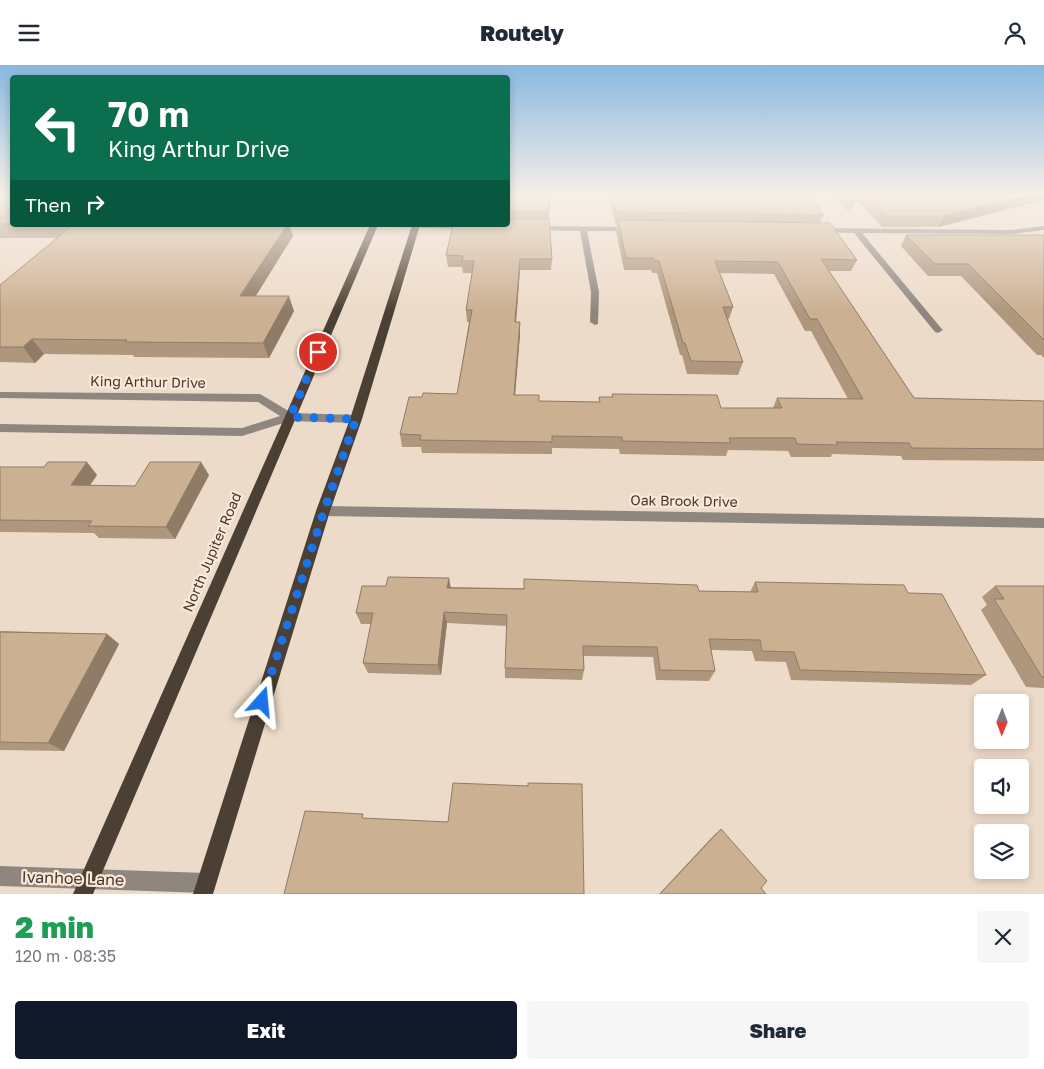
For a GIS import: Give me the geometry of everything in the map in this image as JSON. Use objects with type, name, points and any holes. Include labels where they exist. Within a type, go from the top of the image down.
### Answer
[{"type":"main road","name":"North Jupiter Road","points":[[87,886],[370,234]]},
{"type":"main road","points":[[204,888],[324,511],[356,419],[413,234]]},
{"type":"street","points":[[584,234],[595,292],[595,322]]},
{"type":"street","points":[[859,234],[938,330]]},
{"type":"street","name":"King Arthur Drive","points":[[0,395],[260,398],[290,417]]},
{"type":"street","points":[[0,429],[242,432],[290,417],[356,419]]},
{"type":"street","name":"Oak Brook Drive","points":[[324,511],[1044,523]]},
{"type":"street","name":"Ivanhoe Lane","points":[[0,876],[87,886],[204,888]]},
{"type":"building","points":[[62,234],[281,234],[240,296],[289,296],[263,343],[32,339],[23,347],[0,347],[0,285]]},
{"type":"building","points":[[451,234],[550,234],[552,259],[520,259],[515,322],[520,322],[514,395],[539,395],[539,401],[600,402],[599,397],[613,397],[612,394],[717,395],[721,408],[782,408],[777,398],[863,399],[817,319],[810,319],[778,262],[715,261],[733,307],[723,307],[743,362],[691,361],[685,343],[683,343],[659,261],[654,261],[653,258],[626,258],[621,234],[838,234],[857,260],[821,259],[914,398],[1044,401],[1044,449],[912,448],[909,443],[836,442],[838,445],[797,444],[795,438],[729,438],[731,443],[622,441],[622,437],[552,436],[552,442],[420,440],[421,435],[400,434],[409,397],[422,397],[423,393],[457,394],[472,310],[466,310],[474,261],[462,261],[463,256],[446,255]]},
{"type":"building","points":[[906,235],[1044,235],[1044,340],[968,264],[935,264]]},
{"type":"building","points":[[48,462],[87,462],[71,485],[135,486],[150,462],[201,462],[166,527],[88,526],[92,521],[0,520],[0,467],[44,467]]},
{"type":"building","points":[[388,577],[449,578],[447,588],[524,589],[524,579],[697,585],[699,591],[758,592],[755,582],[904,585],[908,593],[942,594],[986,675],[800,670],[794,652],[762,651],[760,640],[709,639],[715,671],[660,670],[657,647],[583,646],[584,670],[505,668],[507,615],[444,612],[438,665],[363,663],[373,613],[356,613],[362,586],[386,586]]},
{"type":"building","points":[[995,586],[1044,586],[1044,677],[1042,677],[994,599],[1004,599]]},
{"type":"building","points":[[0,632],[107,634],[48,743],[0,742]]},
{"type":"building","points":[[453,783],[528,786],[528,783],[582,784],[584,894],[284,894],[305,811],[363,814],[362,818],[448,822]]},
{"type":"building","points":[[721,829],[767,881],[761,888],[766,894],[660,894]]},
{"type":"route","points":[[262,702],[356,419],[290,417],[318,352]]}]
